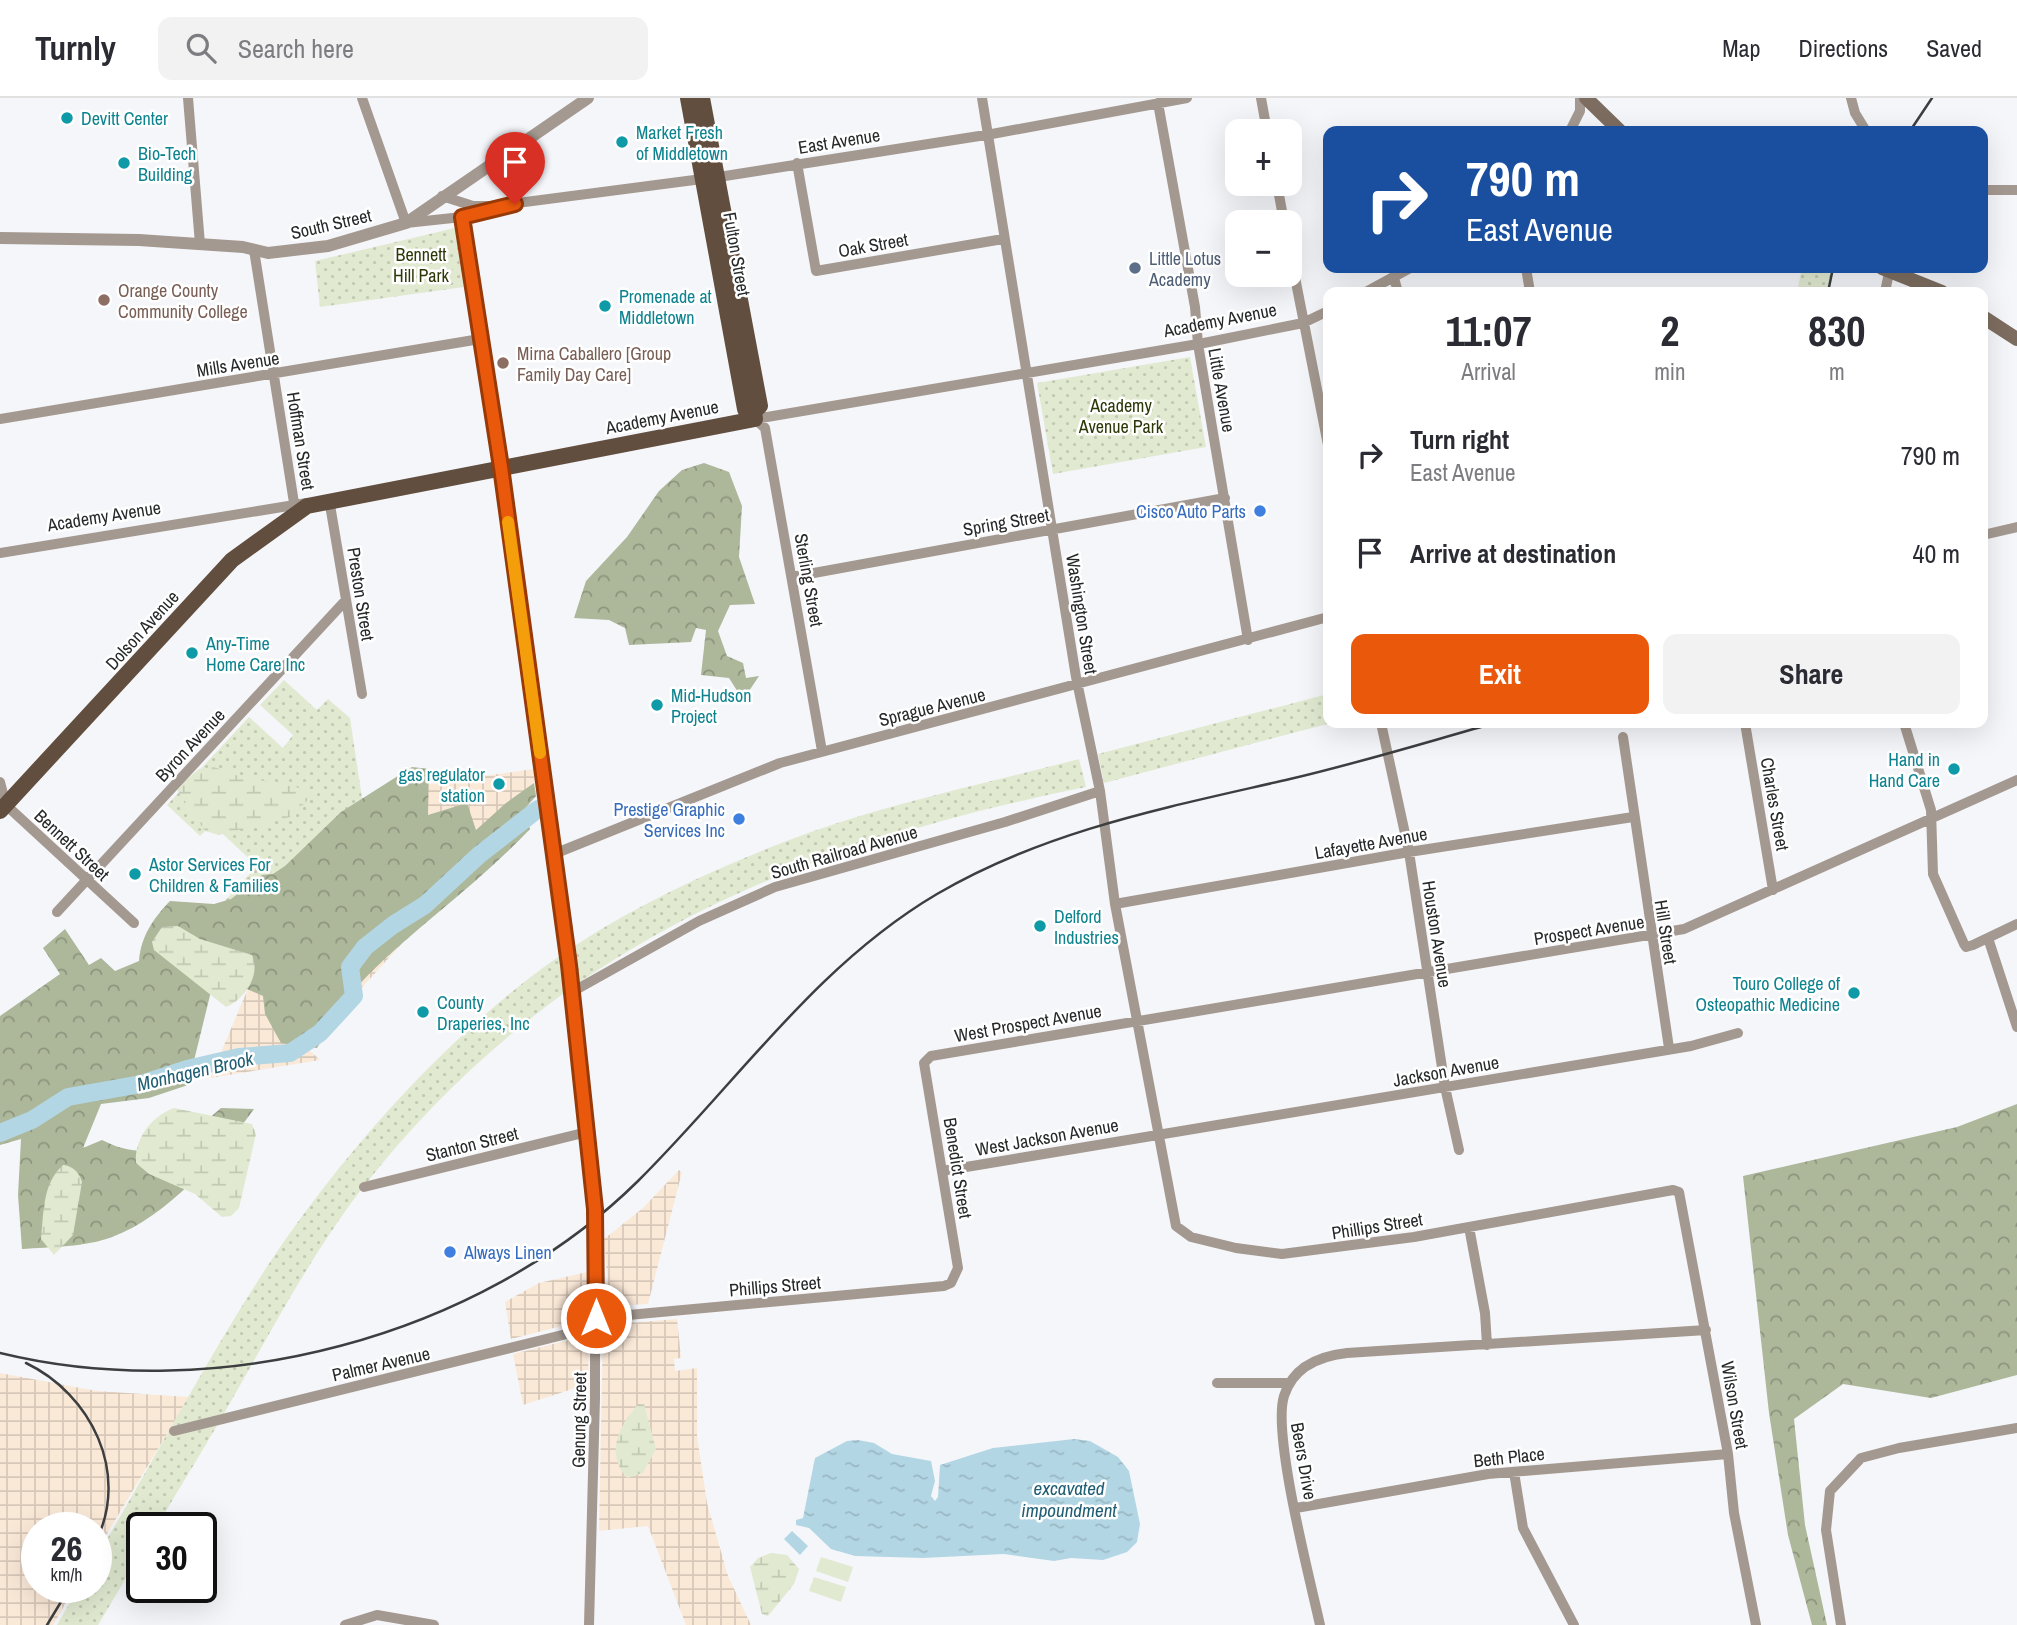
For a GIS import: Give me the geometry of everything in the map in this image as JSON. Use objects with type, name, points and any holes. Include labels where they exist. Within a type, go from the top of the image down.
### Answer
[{"type":"main road","name":"Fulton Street","points":[[688,98],[711,178]]},
{"type":"main road","name":"Fulton Street","points":[[702,98],[745,409],[754,415]]},
{"type":"main road","points":[[1586,98],[1615,126]]},
{"type":"main road","points":[[1897,273],[1930,287]]},
{"type":"main road","points":[[1988,320],[2017,339]]},
{"type":"main road","name":"Academy Avenue","points":[[330,499],[754,415]]},
{"type":"main road","name":"Dolson Avenue","points":[[3,808],[232,560],[295,509],[330,499]]},
{"type":"street","points":[[187,98],[200,244]]},
{"type":"street","points":[[362,98],[406,223]]},
{"type":"street","name":"South Street","points":[[0,238],[61,237],[200,244],[268,253],[328,246],[406,223],[588,98]]},
{"type":"street","name":"Washington Street","points":[[982,98],[1078,686],[1100,791],[1115,904],[1157,1134]]},
{"type":"street","name":"East Avenue","points":[[442,196],[473,206],[494,206],[711,178],[986,134],[1187,98]]},
{"type":"street","points":[[1261,98],[1265,119]]},
{"type":"street","points":[[1572,126],[1580,111],[1580,98]]},
{"type":"street","points":[[1851,98],[1855,113],[1863,126]]},
{"type":"street","name":"Little Avenue","points":[[1158,103],[1195,307],[1198,344],[1248,640]]},
{"type":"street","name":"Oak Street","points":[[797,163],[816,271],[1003,239]]},
{"type":"street","points":[[1988,190],[2017,190]]},
{"type":"street","name":"East Avenue","points":[[406,223],[462,217],[494,206]]},
{"type":"street","name":"Genung Street","points":[[462,217],[501,467],[554,854],[595,1209],[596,1322],[589,1625]]},
{"type":"street","name":"Hoffman Street","points":[[254,250],[295,509]]},
{"type":"street","points":[[1376,287],[1402,273]]},
{"type":"street","points":[[1394,278],[1397,287]]},
{"type":"street","points":[[1296,287],[1323,421]]},
{"type":"street","name":"Academy Avenue","points":[[754,415],[1026,374],[1198,344],[1303,323],[1323,313]]},
{"type":"street","name":"Mills Avenue","points":[[0,419],[481,339]]},
{"type":"street","name":"Sterling Street","points":[[754,415],[765,428],[822,751]]},
{"type":"street","name":"Spring Street","points":[[792,576],[1225,498]]},
{"type":"street","name":"Preston Street","points":[[330,499],[362,694]]},
{"type":"street","name":"Academy Avenue","points":[[0,553],[295,509]]},
{"type":"street","points":[[1988,535],[2017,527]]},
{"type":"street","name":"Byron Avenue","points":[[57,912],[346,600]]},
{"type":"street","name":"Sprague Avenue","points":[[554,854],[780,763],[1078,686],[1323,618]]},
{"type":"street","name":"Houston Avenue","points":[[1382,728],[1409,852],[1445,1087],[1459,1150]]},
{"type":"street","name":"Charles Street","points":[[1746,728],[1773,890]]},
{"type":"street","points":[[1906,728],[1931,810],[1933,874],[1964,944],[1966,947],[2017,925]]},
{"type":"street","name":"Hill Street","points":[[1623,737],[1669,1048]]},
{"type":"street","name":"Prospect Avenue","points":[[1138,1021],[1426,971],[1651,937],[1684,929],[2017,780]]},
{"type":"street","points":[[0,782],[3,808]]},
{"type":"street","name":"South Railroad Avenue","points":[[572,992],[699,921],[775,887],[996,825],[1100,791]]},
{"type":"street","name":"Bennett Street","points":[[3,808],[134,923]]},
{"type":"street","name":"Lafayette Avenue","points":[[1115,904],[1409,852],[1633,817]]},
{"type":"street","points":[[1988,938],[2017,1027]]},
{"type":"street","name":"West Prospect Avenue","points":[[925,1061],[935,1055],[1138,1021]]},
{"type":"street","name":"Jackson Avenue","points":[[1157,1134],[1445,1087],[1738,1034]]},
{"type":"street","name":"Benedict Street","points":[[925,1061],[958,1268],[954,1280]]},
{"type":"street","name":"Stanton Street","points":[[364,1187],[587,1132]]},
{"type":"street","name":"West Jackson Avenue","points":[[942,1171],[1157,1134]]},
{"type":"street","name":"Phillips Street","points":[[1157,1134],[1174,1220],[1179,1231],[1191,1237],[1236,1248],[1282,1254],[1469,1227],[1673,1190],[1679,1192]]},
{"type":"street","name":"Wilson Street","points":[[1679,1192],[1706,1330],[1728,1454],[1734,1513],[1756,1625]]},
{"type":"street","points":[[1469,1227],[1485,1313],[1487,1345]]},
{"type":"street","name":"Phillips Street","points":[[596,1322],[944,1286],[954,1280]]},
{"type":"street","name":"Palmer Avenue","points":[[174,1431],[596,1322]]},
{"type":"street","points":[[1217,1383],[1290,1383],[1308,1365],[1325,1356],[1706,1330]]},
{"type":"street","name":"Beers Drive","points":[[1290,1383],[1282,1405],[1281,1426],[1320,1625]]},
{"type":"street","points":[[1841,1625],[1826,1530],[1830,1491],[1861,1458],[1899,1448],[2017,1428]]},
{"type":"street","name":"Beth Place","points":[[1296,1508],[1514,1472],[1728,1454]]},
{"type":"street","points":[[1514,1472],[1523,1528],[1573,1625]]},
{"type":"street","points":[[345,1625],[377,1615],[434,1625]]},
{"type":"shaded area","points":[[533,769],[536,796],[307,1048],[320,1060],[210,1078],[279,916],[382,791]]},
{"type":"shaded area","points":[[679,1170],[682,1172],[648,1304],[610,1306],[604,1239],[643,1208]]},
{"type":"shaded area","points":[[587,1272],[589,1319],[511,1339],[505,1302],[539,1283]]},
{"type":"shaded area","points":[[677,1319],[681,1358],[674,1359],[675,1371],[697,1368],[697,1436],[707,1503],[728,1576],[751,1625],[686,1625],[648,1526],[599,1531],[603,1325]]},
{"type":"shaded area","points":[[589,1335],[588,1384],[523,1405],[513,1354]]},
{"type":"shaded area","points":[[0,1373],[97,1391],[189,1397],[112,1525],[112,1512],[21,1512],[21,1603],[66,1603],[53,1625],[0,1625]]},
{"type":"green space","name":"Bennett Hill Park","points":[[455,228],[464,287],[320,307],[315,261]]},
{"type":"green space","points":[[452,264],[454,282],[418,286],[416,268]]},
{"type":"green space","points":[[1801,273],[1832,273],[1827,287],[1798,287]]},
{"type":"green space","name":"Academy Avenue Park","points":[[1190,357],[1206,447],[1053,474],[1037,383]]},
{"type":"green space","points":[[704,463],[729,472],[742,506],[739,557],[755,604],[730,605],[718,631],[727,656],[743,663],[746,678],[759,676],[743,700],[729,678],[701,675],[706,630],[696,628],[691,642],[629,645],[625,628],[609,620],[574,618],[586,581],[627,537],[659,491],[682,470]]},
{"type":"green space","points":[[284,680],[317,710],[328,699],[350,718],[373,871],[210,917],[257,866],[212,824],[200,836],[167,805],[249,717],[283,748],[293,735],[260,705]]},
{"type":"green space","points":[[1323,695],[1323,725],[1104,783],[1098,754]]},
{"type":"green space","points":[[1079,759],[1086,787],[978,811],[875,841],[777,877],[684,920],[595,972],[512,1034],[433,1106],[341,1217],[290,1298],[166,1512],[126,1512],[126,1578],[112,1601],[112,1530],[218,1345],[291,1231],[326,1185],[402,1095],[444,1052],[531,976],[600,930],[651,901],[784,842],[856,817]]},
{"type":"green space","points":[[214,767],[238,776],[305,789],[309,799],[290,817],[219,835],[205,831],[176,788],[199,769]]},
{"type":"green space","points":[[412,767],[429,769],[428,815],[467,803],[476,830],[534,783],[536,796],[514,821],[526,818],[530,829],[362,981],[317,1048],[281,1043],[265,1014],[263,996],[215,975],[188,1085],[149,1098],[101,1104],[83,1148],[102,1140],[120,1147],[152,1150],[180,1139],[221,1108],[254,1109],[226,1146],[191,1183],[133,1228],[91,1243],[22,1249],[18,1195],[21,1139],[0,1145],[0,1016],[60,974],[43,948],[65,929],[89,965],[101,958],[115,971],[139,961],[149,928],[170,901],[214,904],[231,899],[262,875],[273,874],[285,866],[341,812]]},
{"type":"green space","points":[[178,926],[200,939],[252,955],[254,970],[250,986],[233,1003],[226,1007],[154,950],[152,942],[162,927]]},
{"type":"green space","points":[[2017,1104],[2017,1375],[1931,1398],[1843,1384],[1794,1419],[1805,1525],[1827,1625],[1812,1625],[1788,1535],[1769,1413],[1743,1176],[1957,1127]]},
{"type":"green space","points":[[174,1108],[252,1124],[256,1134],[239,1208],[231,1216],[222,1217],[195,1194],[149,1174],[136,1163],[138,1145],[146,1129],[158,1116]]},
{"type":"green space","points":[[63,1165],[75,1170],[82,1182],[73,1235],[54,1255],[41,1239],[44,1209],[51,1181]]},
{"type":"green space","points":[[638,1404],[644,1404],[656,1449],[643,1473],[627,1478],[616,1459],[617,1440],[625,1421]]},
{"type":"green space","points":[[771,1553],[787,1555],[799,1569],[794,1584],[768,1616],[762,1614],[750,1567],[758,1558]]},
{"type":"green space","points":[[821,1557],[853,1567],[848,1582],[816,1571]]},
{"type":"green space","points":[[814,1577],[846,1587],[841,1602],[809,1591]]},
{"type":"green space","points":[[70,1603],[111,1603],[98,1625],[57,1625]]},
{"type":"water","name":"excavated impoundment","points":[[1074,1439],[1090,1441],[1118,1457],[1129,1471],[1140,1524],[1137,1542],[1127,1552],[1103,1560],[1071,1558],[1054,1561],[1004,1554],[923,1558],[855,1556],[831,1549],[809,1528],[796,1525],[796,1520],[803,1518],[815,1458],[847,1441],[874,1443],[892,1454],[931,1461],[935,1481],[931,1496],[935,1501],[938,1497],[940,1465],[993,1448]]},
{"type":"water","points":[[792,1531],[808,1546],[800,1555],[784,1539]]},
{"type":"waterway","name":"Monhagen Brook","points":[[0,1133],[32,1120],[68,1097],[141,1084],[187,1069],[239,1057],[290,1053],[320,1033],[354,996],[350,967],[365,947],[425,905],[479,855],[538,809]]},
{"type":"railway","points":[[1913,126],[1932,98]]},
{"type":"railway","points":[[1829,287],[1832,273]]},
{"type":"railway","points":[[0,1353],[83,1367],[169,1371],[255,1363],[341,1346],[423,1318],[502,1282],[574,1236],[638,1181],[779,1028],[853,955],[893,923],[937,894],[1021,853],[1109,823],[1342,766],[1477,728]]},
{"type":"railway","points":[[26,1363],[69,1394],[86,1415],[98,1438],[106,1463],[109,1489],[105,1512]]},
{"type":"railway","points":[[47,1625],[60,1603]]},
{"type":"slow traffic","points":[[508,522],[540,753]]},
{"type":"place","name":"Devitt Center","points":[[67,118]]},
{"type":"place","name":"Market Fresh of Middletown","points":[[622,142]]},
{"type":"place","name":"Bio-Tech Building","points":[[124,163]]},
{"type":"place","name":"Little Lotus Academy","points":[[1135,268]]},
{"type":"place","name":"Orange County Community College","points":[[104,300]]},
{"type":"place","name":"Promenade at Middletown","points":[[605,306]]},
{"type":"place","name":"Mirna Caballero [Group Family Day Care]","points":[[503,363]]},
{"type":"place","name":"Cisco Auto Parts","points":[[1260,511]]},
{"type":"place","name":"Any-Time Home Care Inc","points":[[192,653]]},
{"type":"place","name":"Mid-Hudson Project","points":[[657,705]]},
{"type":"place","name":"Hand in Hand Care","points":[[1954,769]]},
{"type":"place","name":"gas regulator station","points":[[499,784]]},
{"type":"place","name":"Prestige Graphic Services Inc","points":[[739,819]]},
{"type":"place","name":"Astor Services For Children & Families","points":[[135,874]]},
{"type":"place","name":"Delford Industries","points":[[1040,926]]},
{"type":"place","name":"Touro College of Osteopathic Medicine","points":[[1854,993]]},
{"type":"place","name":"County Draperies, Inc","points":[[423,1012]]},
{"type":"place","name":"Always Linen","points":[[450,1252]]},
{"type":"route","points":[[515,204],[494,206],[462,217],[501,467],[569,965],[595,1209],[596,1318]]}]
